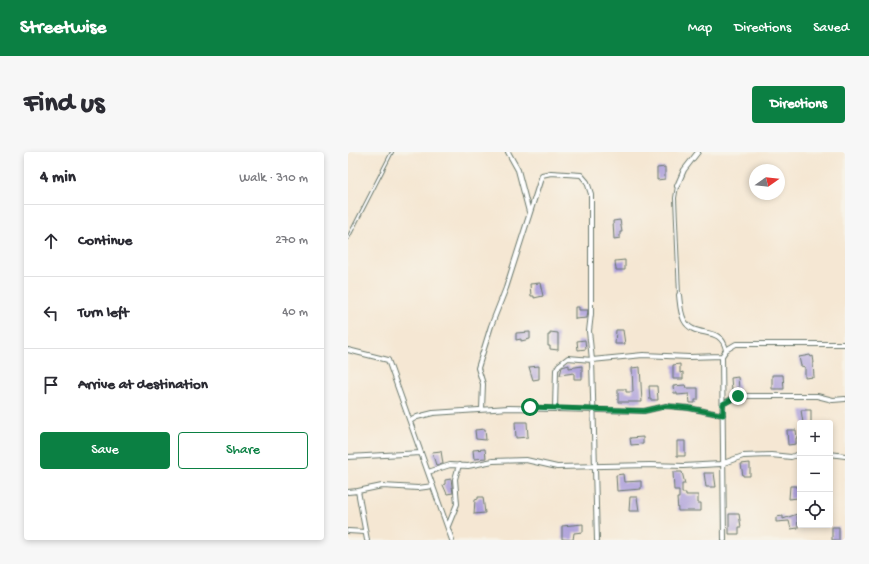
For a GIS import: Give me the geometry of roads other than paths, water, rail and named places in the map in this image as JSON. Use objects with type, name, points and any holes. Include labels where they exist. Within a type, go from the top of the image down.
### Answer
[{"type":"street","points":[[508,152],[518,170],[529,212]]},
{"type":"street","points":[[677,186],[684,170],[698,152]]},
{"type":"street","points":[[482,409],[483,384],[478,368],[491,326],[506,288],[539,183],[544,174],[579,174],[588,182],[591,194],[591,314],[589,331],[592,360],[597,540]]},
{"type":"street","points":[[679,295],[682,316],[687,324],[695,330],[719,336],[724,341],[726,350]]},
{"type":"street","points":[[724,540],[722,356],[726,350],[736,344],[845,344]]},
{"type":"street","points":[[348,350],[388,360],[452,540]]},
{"type":"street","points":[[555,408],[555,377],[559,365],[568,358],[592,360],[643,355],[689,358],[722,356]]},
{"type":"street","points":[[723,404],[733,398],[742,396],[817,396],[833,400],[845,399]]},
{"type":"street","points":[[410,421],[416,417],[433,413],[482,409],[555,408],[644,411],[666,406],[689,408],[723,415]]},
{"type":"street","points":[[348,457],[421,453]]},
{"type":"street","points":[[833,454],[845,456]]},
{"type":"street","points":[[428,472],[450,465],[460,464],[468,466],[493,461],[526,460],[557,467],[683,466],[724,464],[743,456],[771,455],[792,457],[797,455]]},
{"type":"street","points":[[448,527],[457,504],[455,480],[460,464]]},
{"type":"street","points":[[348,492],[382,486],[418,488],[433,486]]},
{"type":"street","points":[[358,491],[367,540]]},
{"type":"street","points":[[348,530],[365,532]]},
{"type":"lane","points":[[348,238],[392,152]]},
{"type":"lane","points":[[677,186],[676,213],[679,295]]}]
